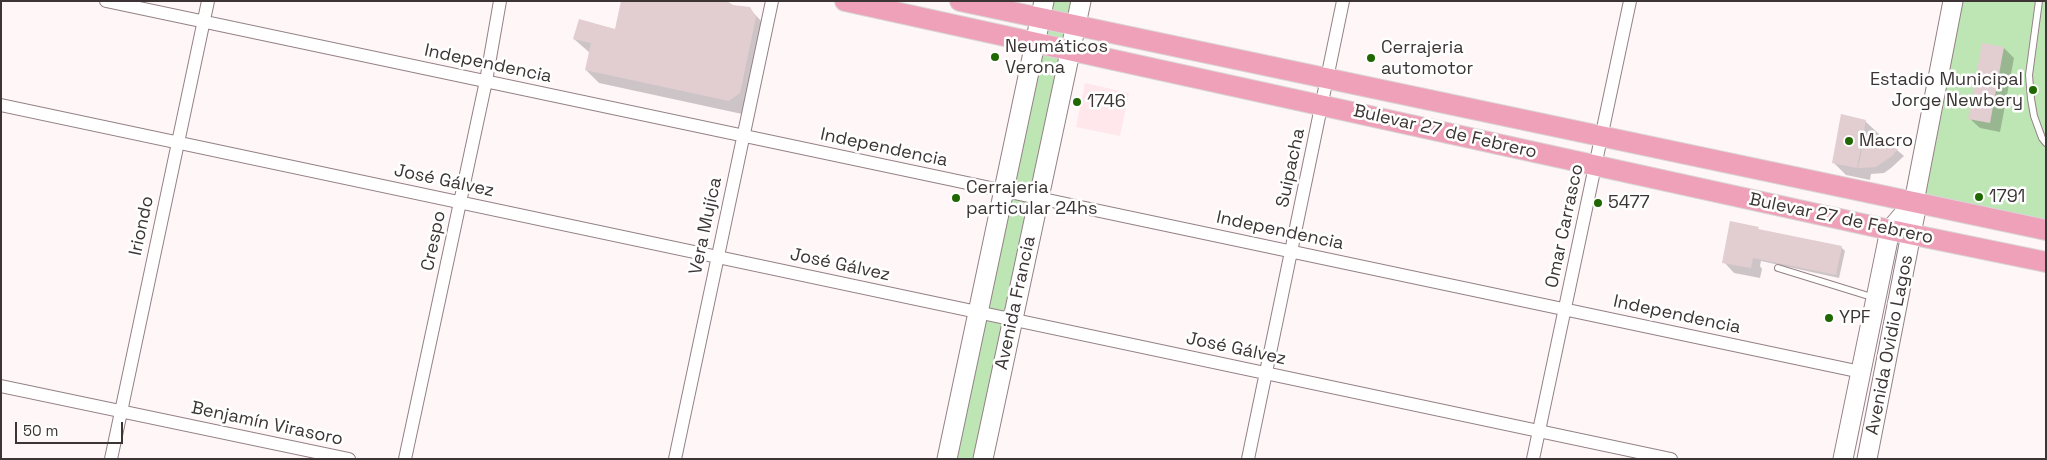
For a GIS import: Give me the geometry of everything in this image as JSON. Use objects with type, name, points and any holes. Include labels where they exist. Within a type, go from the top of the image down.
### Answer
[{"type":"main road","name":"Bulevar 27 de Febrero","points":[[845,1],[1890,230],[2046,262]]},
{"type":"main road","name":"Bulevar 27 de Febrero","points":[[960,1],[1043,10],[1076,25],[1328,77],[1602,138],[2046,230]]},
{"type":"main road","name":"Avenida Francia","points":[[983,459],[1081,1]]},
{"type":"main road","name":"Avenida Ovidio Lagos","points":[[1867,459],[1912,234],[1915,214],[1914,202],[1953,1]]},
{"type":"main road","name":"Avenida Francia","points":[[947,459],[1043,10]]},
{"type":"main road","name":"Avenida Ovidio Lagos","points":[[1843,459],[1890,230],[1914,202]]},
{"type":"street","name":"Independencia","points":[[106,1],[1861,372]]},
{"type":"street","name":"Iriondo","points":[[111,459],[208,1]]},
{"type":"street","name":"Crespo","points":[[405,459],[486,82],[500,1]]},
{"type":"street","name":"Vera Mujíca","points":[[675,459],[772,1]]},
{"type":"street","name":"Suipacha","points":[[1248,459],[1343,1]]},
{"type":"street","name":"Omar Carrasco","points":[[1533,459],[1630,1]]},
{"type":"street","name":"José Gálvez","points":[[1,105],[1672,459]]},
{"type":"street","name":"Benjamín Virasoro","points":[[1,386],[349,459]]},
{"type":"lane","points":[[2039,1],[2029,75],[2034,116],[2042,138],[2046,143]]},
{"type":"lane","points":[[1778,268],[1876,298]]},
{"type":"shaded area","points":[[1085,83],[1129,93],[1120,136],[1076,127]]},
{"type":"green space","points":[[1044,1],[1081,1],[983,459],[947,459]]},
{"type":"green space","points":[[1953,1],[2046,1],[2046,230],[1914,202]]},
{"type":"building","points":[[621,1],[727,1],[733,5],[750,7],[756,17],[740,93],[729,101],[585,70],[591,43],[573,39],[579,19],[615,29]]},
{"type":"building","points":[[1982,43],[2004,47],[1990,123],[1968,119]]},
{"type":"building","name":"Macro","points":[[1841,114],[1866,120],[1857,168],[1832,163]]},
{"type":"building","points":[[1864,139],[1898,149],[1892,156],[1876,167],[1858,168]]},
{"type":"building","points":[[1730,221],[1759,227],[1758,229],[1842,246],[1836,275],[1753,258],[1751,268],[1722,263]]},
{"type":"place","name":"Neumáticos Verona","points":[[995,57]]},
{"type":"place","name":"Cerrajeria automotor","points":[[1371,58]]},
{"type":"place","name":"Estadio Municipal Jorge Newbery","points":[[2033,90]]},
{"type":"place","name":"1746","points":[[1077,102]]},
{"type":"place","name":"Macro","points":[[1849,141]]},
{"type":"place","name":"1791","points":[[1979,197]]},
{"type":"place","name":"Cerrajeria particular 24hs","points":[[956,198]]},
{"type":"place","name":"5477","points":[[1598,203]]},
{"type":"place","name":"YPF","points":[[1829,318]]}]
